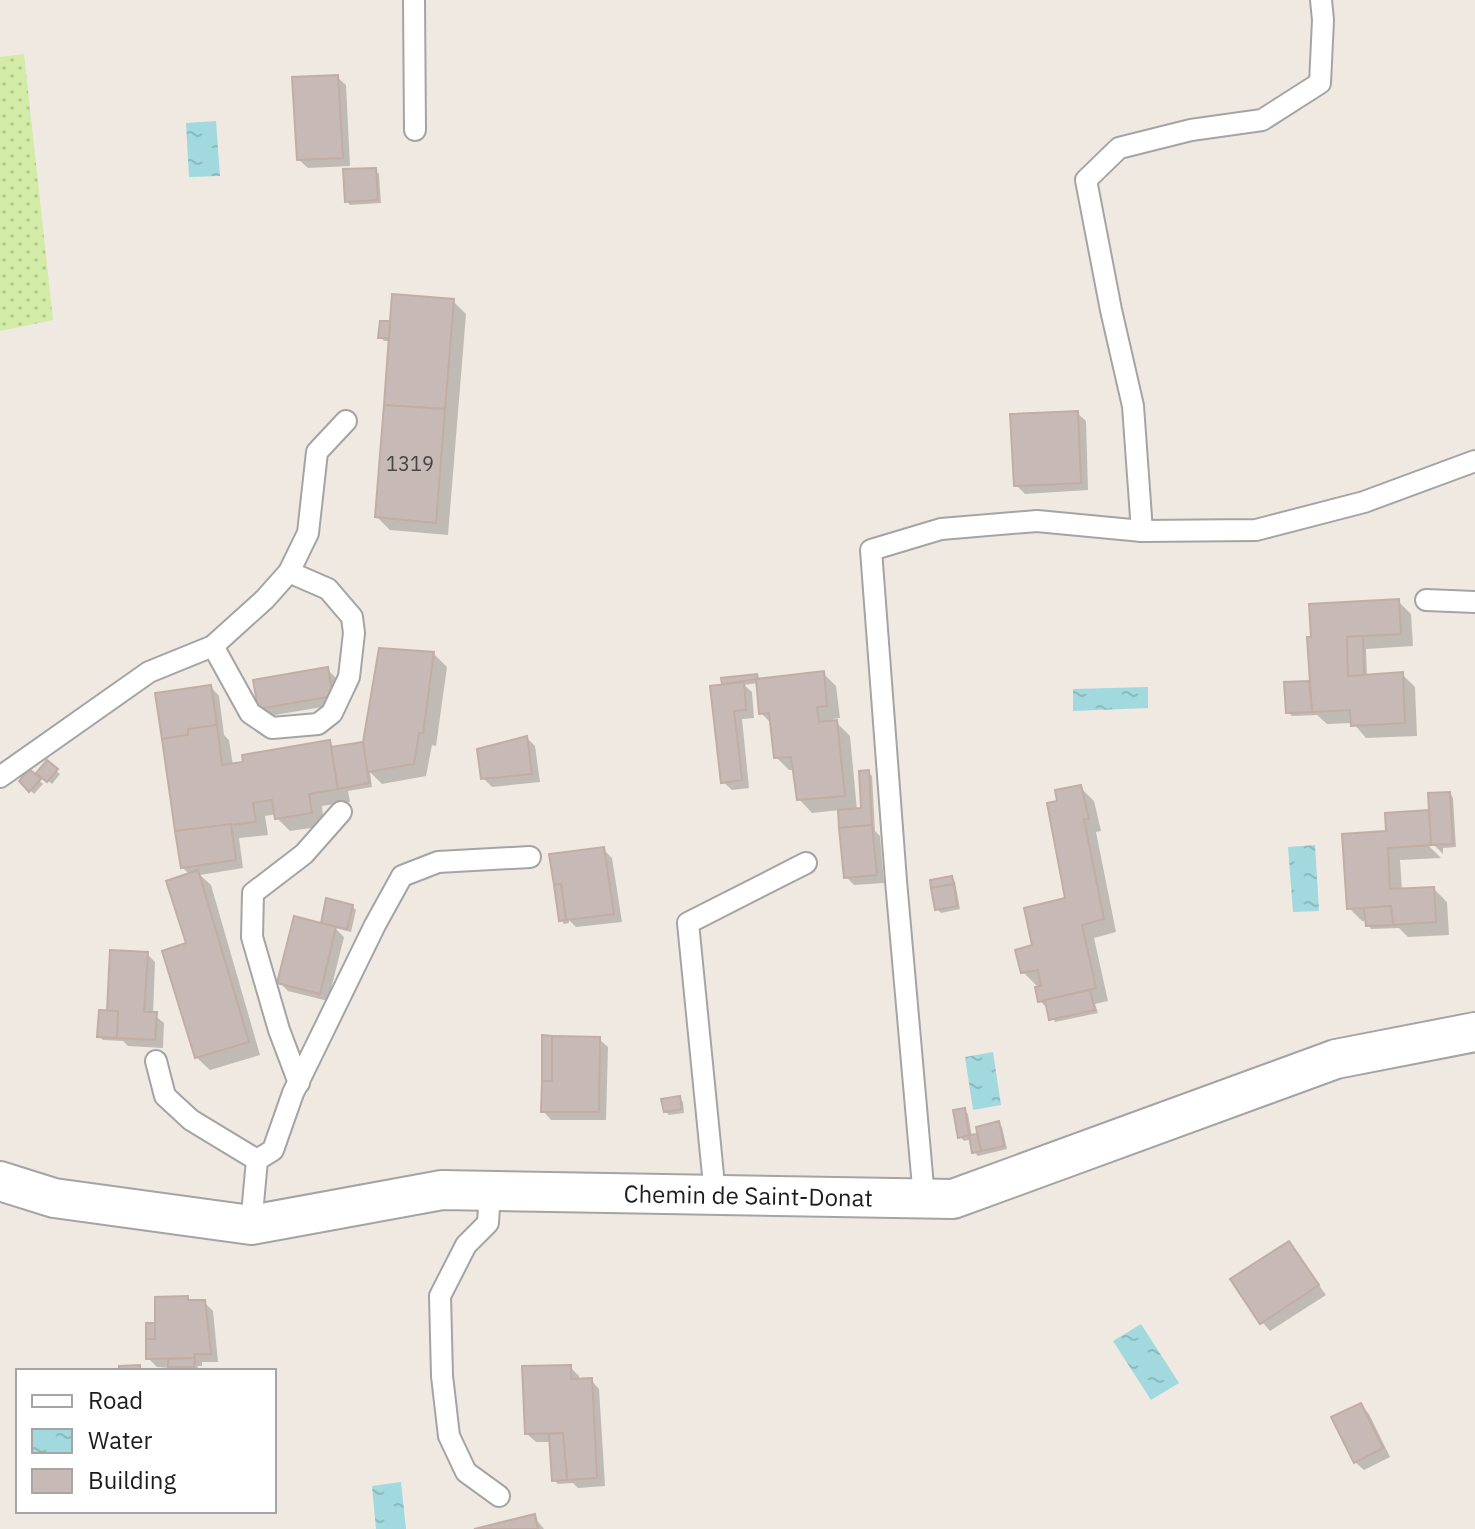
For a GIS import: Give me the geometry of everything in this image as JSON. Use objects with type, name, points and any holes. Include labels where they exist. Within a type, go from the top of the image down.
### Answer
[{"type":"street","name":"Chemin de Saint-Donat","points":[[0,1181],[54,1198],[251,1225],[442,1190],[953,1199],[1336,1059],[1475,1032]]},
{"type":"lane","points":[[414,0],[415,130]]},
{"type":"lane","points":[[1142,531],[1133,406],[1086,180],[1119,148],[1191,130],[1262,120],[1320,83],[1321,0]]},
{"type":"lane","points":[[0,777],[149,672],[213,646],[265,599],[289,572],[308,533],[317,452],[346,421]]},
{"type":"lane","points":[[924,1198],[871,550],[941,529],[1037,521],[1142,531],[1256,530],[1364,502],[1475,461]]},
{"type":"lane","points":[[213,646],[250,713],[272,728],[318,724],[332,713],[349,677],[354,633],[352,617],[328,589],[289,572]]},
{"type":"lane","points":[[1426,600],[1475,602]]},
{"type":"lane","points":[[299,1083],[279,1030],[252,937],[253,893],[304,854],[341,812]]},
{"type":"lane","points":[[257,1160],[273,1150],[299,1083],[402,876],[438,862],[530,857]]},
{"type":"lane","points":[[715,1195],[688,923],[806,863]]},
{"type":"lane","points":[[156,1061],[165,1096],[191,1120],[257,1160]]},
{"type":"lane","points":[[251,1225],[257,1160]]},
{"type":"lane","points":[[490,1191],[488,1223],[466,1245],[440,1296],[449,1436],[466,1472],[499,1496]]},
{"type":"green space","points":[[24,54],[53,320],[0,331],[0,57]]},
{"type":"water","points":[[216,121],[220,176],[189,177],[186,123]]},
{"type":"water","points":[[1148,687],[1148,708],[1073,711],[1073,689]]},
{"type":"water","points":[[1315,845],[1319,911],[1293,912],[1288,847]]},
{"type":"water","points":[[993,1052],[1001,1105],[973,1110],[965,1057]]},
{"type":"water","points":[[1141,1324],[1179,1383],[1151,1400],[1113,1341]]},
{"type":"water","points":[[401,1482],[406,1529],[376,1529],[372,1486]]},
{"type":"building","points":[[338,75],[343,158],[297,160],[292,77]]},
{"type":"building","points":[[376,168],[378,200],[345,202],[343,169]]},
{"type":"building","points":[[392,294],[454,299],[445,409],[384,405]]},
{"type":"building","points":[[380,321],[390,321],[389,338],[378,338]]},
{"type":"building","points":[[384,405],[445,409],[436,523],[375,517]]},
{"type":"building","points":[[1078,411],[1081,483],[1014,486],[1010,414]]},
{"type":"building","points":[[1399,599],[1401,634],[1347,637],[1348,676],[1403,672],[1405,723],[1351,726],[1350,710],[1312,712],[1307,637],[1311,637],[1309,604]]},
{"type":"building","points":[[1363,636],[1364,675],[1348,676],[1347,637]]},
{"type":"building","points":[[379,648],[434,652],[423,733],[419,733],[414,764],[367,772],[363,742]]},
{"type":"building","points":[[328,667],[333,696],[258,709],[253,680]]},
{"type":"building","points":[[824,671],[827,706],[817,707],[819,722],[837,720],[845,796],[797,800],[791,757],[774,758],[769,713],[759,714],[756,679]]},
{"type":"building","points":[[757,674],[758,679],[722,684],[721,678]]},
{"type":"building","points":[[1309,681],[1312,712],[1286,713],[1284,682]]},
{"type":"building","points":[[744,682],[746,710],[734,711],[742,780],[721,783],[710,686]]},
{"type":"building","points":[[211,685],[217,725],[188,729],[188,735],[162,739],[155,693]]},
{"type":"building","points":[[217,725],[222,765],[243,762],[242,755],[330,740],[338,789],[309,794],[312,813],[275,819],[272,800],[253,803],[256,822],[175,831],[162,739],[188,735],[188,729]]},
{"type":"building","points":[[527,736],[532,774],[481,779],[477,749]]},
{"type":"building","points":[[363,742],[369,783],[338,789],[331,747]]},
{"type":"building","points":[[47,760],[58,769],[47,782],[36,773]]},
{"type":"building","points":[[29,769],[41,779],[29,792],[19,781]]},
{"type":"building","points":[[869,770],[872,825],[839,828],[838,810],[861,808],[859,771]]},
{"type":"building","points":[[1081,785],[1089,819],[1084,819],[1104,919],[1082,925],[1096,988],[1038,1002],[1035,987],[1041,986],[1038,970],[1021,973],[1015,950],[1032,945],[1024,908],[1065,898],[1047,803],[1057,801],[1055,790]]},
{"type":"building","points":[[1450,792],[1453,844],[1431,845],[1428,793]]},
{"type":"building","points":[[1429,810],[1431,845],[1388,848],[1390,889],[1434,887],[1436,922],[1393,925],[1391,906],[1347,909],[1342,834],[1386,831],[1385,813]]},
{"type":"building","points":[[231,824],[236,860],[181,868],[175,831]]},
{"type":"building","points":[[872,825],[877,875],[844,878],[839,828]]},
{"type":"building","points":[[604,847],[614,914],[566,920],[561,884],[554,885],[549,854]]},
{"type":"building","points":[[198,870],[249,1042],[195,1058],[162,951],[186,943],[166,881]]},
{"type":"building","points":[[952,876],[954,884],[931,888],[930,880]]},
{"type":"building","points":[[561,884],[566,920],[559,921],[554,885]]},
{"type":"building","points":[[954,884],[957,906],[935,910],[931,888]]},
{"type":"building","points":[[326,898],[353,905],[347,929],[321,923]]},
{"type":"building","points":[[1391,906],[1393,925],[1366,926],[1364,908]]},
{"type":"building","points":[[294,916],[336,927],[320,994],[277,983]]},
{"type":"building","points":[[110,950],[148,952],[144,1012],[157,1012],[155,1040],[117,1038],[118,1011],[107,1011]]},
{"type":"building","points":[[1090,990],[1095,1010],[1049,1020],[1045,1000]]},
{"type":"building","points":[[99,1010],[118,1011],[117,1038],[97,1037]]},
{"type":"building","points":[[542,1035],[552,1036],[552,1081],[542,1081]]},
{"type":"building","points":[[552,1036],[600,1037],[599,1112],[541,1112],[542,1081],[552,1081]]},
{"type":"building","points":[[680,1096],[682,1109],[664,1112],[661,1099]]},
{"type":"building","points":[[965,1108],[969,1135],[958,1138],[953,1110]]},
{"type":"building","points":[[999,1121],[1004,1146],[981,1151],[976,1127]]},
{"type":"building","points":[[977,1134],[981,1151],[972,1153],[969,1135]]},
{"type":"building","points":[[1289,1241],[1319,1285],[1260,1324],[1230,1279]]},
{"type":"building","points":[[188,1296],[188,1300],[205,1300],[211,1354],[194,1354],[195,1358],[146,1359],[146,1339],[155,1339],[155,1297]]},
{"type":"building","points":[[146,1323],[155,1323],[155,1339],[146,1339]]},
{"type":"building","points":[[195,1358],[194,1367],[168,1367],[168,1359]]},
{"type":"building","points":[[140,1365],[140,1369],[119,1369],[119,1366]]},
{"type":"building","points":[[571,1365],[571,1379],[592,1378],[597,1478],[567,1480],[563,1433],[525,1434],[522,1366]]},
{"type":"building","points":[[1361,1403],[1383,1448],[1354,1463],[1331,1417]]},
{"type":"building","points":[[563,1433],[567,1480],[552,1481],[549,1434]]},
{"type":"building","points":[[535,1514],[538,1529],[474,1529]]}]
